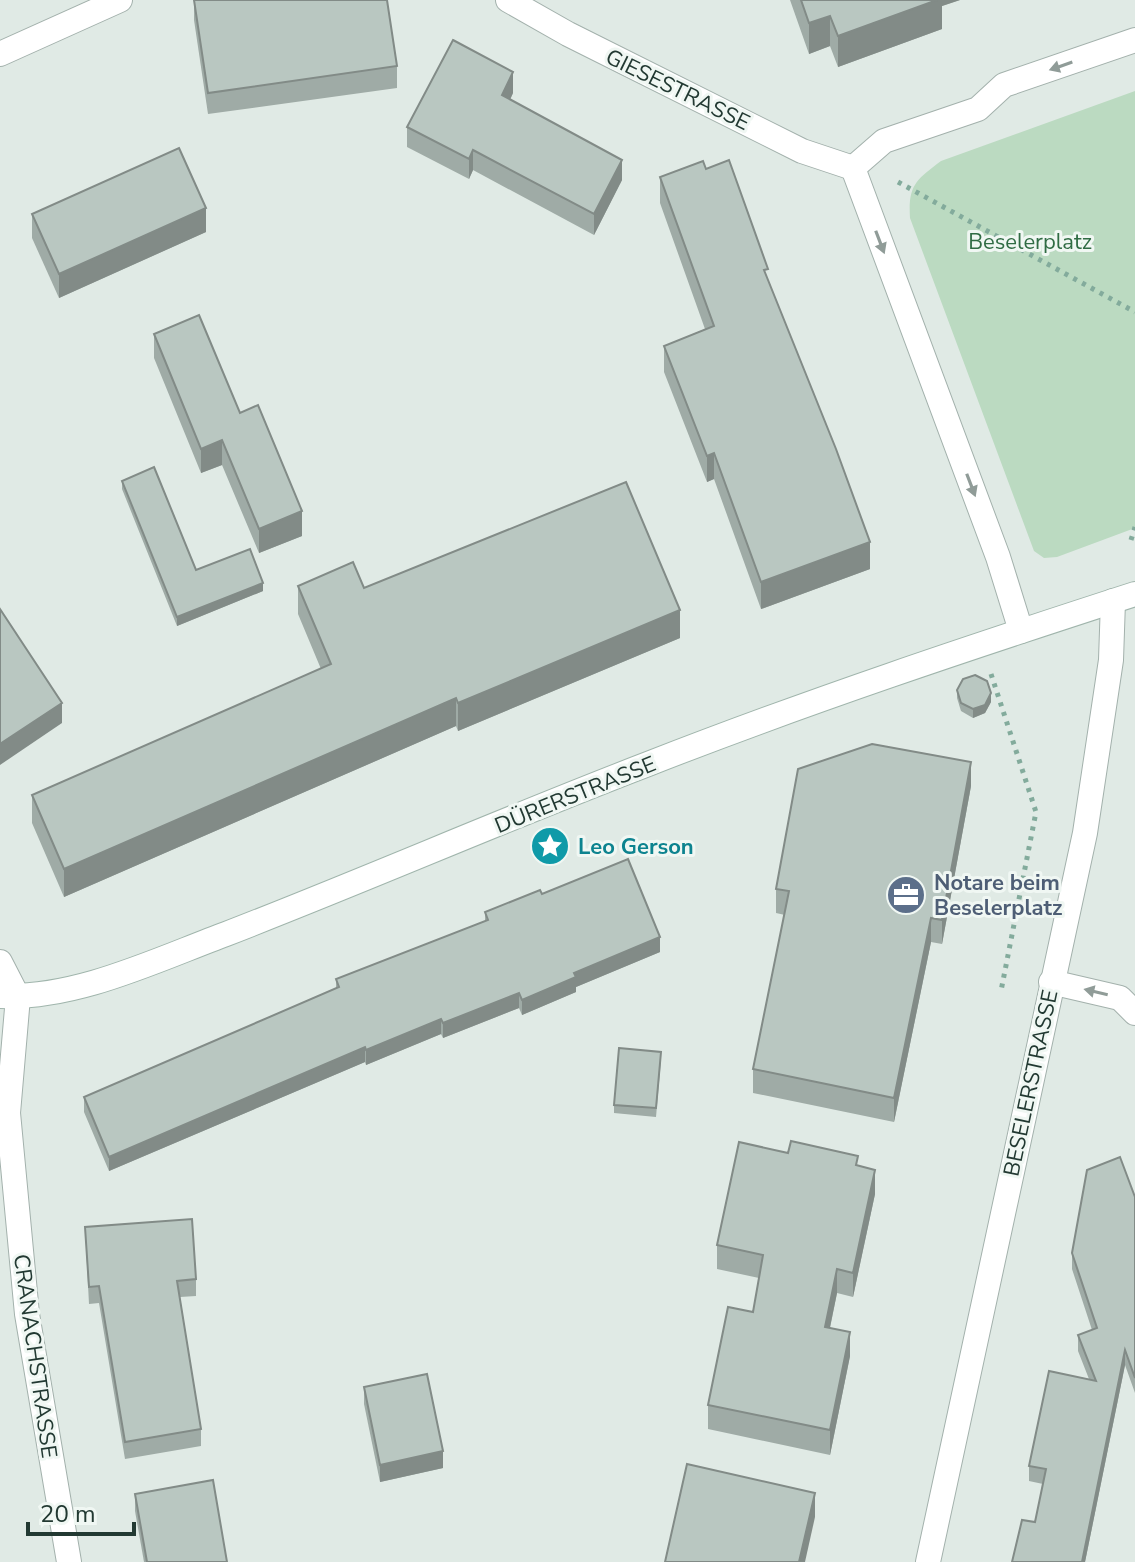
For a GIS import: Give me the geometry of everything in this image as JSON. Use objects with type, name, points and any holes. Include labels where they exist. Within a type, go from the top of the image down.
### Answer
[{"type":"street","points":[[0,54],[120,0]]},
{"type":"street","name":"GIESESTRASSE","points":[[508,0],[568,34],[802,151],[853,168]]},
{"type":"street","points":[[1021,631],[998,557],[853,168],[884,141],[978,109],[1004,85],[1135,40]]},
{"type":"street","name":"DÜRERSTRASSE","points":[[9,997],[100,982],[324,896],[648,764],[903,669],[1124,598]]},
{"type":"street","name":"BESELERSTRASSE","points":[[928,1562],[1085,833],[1111,660],[1124,598]]},
{"type":"street","points":[[0,962],[9,997]]},
{"type":"street","points":[[1051,982],[1120,998],[1135,1013]]},
{"type":"street","name":"CRANACHSTRASSE","points":[[9,997],[8,1113],[27,1314],[69,1562]]},
{"type":"path","points":[[898,182],[1135,312]]},
{"type":"path","points":[[1131,540],[1135,527]]},
{"type":"path","points":[[991,674],[1036,812],[1001,991]]},
{"type":"green space","name":"Beselerplatz","points":[[1135,91],[1135,528],[1057,557],[1044,558],[1034,551],[910,218],[910,198],[915,184],[941,161]]},
{"type":"building","points":[[194,0],[387,0],[397,66],[208,93]]},
{"type":"building","points":[[801,0],[937,0],[838,36],[830,16],[809,23]]},
{"type":"building","points":[[453,40],[513,72],[502,95],[622,160],[594,214],[473,150],[469,159],[407,127]]},
{"type":"building","points":[[179,148],[206,208],[59,274],[32,214]]},
{"type":"building","points":[[729,160],[768,269],[764,270],[870,542],[761,582],[714,453],[707,456],[664,346],[714,326],[660,177],[703,161],[706,169]]},
{"type":"building","points":[[199,315],[240,413],[258,405],[302,511],[259,529],[222,440],[201,449],[154,334]]},
{"type":"building","points":[[154,467],[196,570],[250,549],[263,583],[177,617],[122,481]]},
{"type":"building","points":[[626,482],[680,610],[458,703],[456,698],[64,869],[32,795],[331,664],[298,586],[353,562],[364,588]]},
{"type":"building","points":[[0,609],[62,703],[0,744]]},
{"type":"building","points":[[975,675],[987,681],[991,693],[985,705],[973,709],[961,703],[957,690],[963,679]]},
{"type":"building","points":[[872,744],[971,762],[942,920],[931,918],[894,1098],[753,1069],[789,891],[776,889],[798,769]]},
{"type":"building","points":[[628,859],[660,937],[574,973],[576,977],[522,1000],[519,993],[443,1023],[441,1019],[366,1050],[365,1047],[109,1157],[84,1097],[339,987],[336,979],[488,920],[485,912],[540,890],[542,894]]},
{"type":"building","points":[[619,1048],[661,1052],[656,1108],[614,1105]]},
{"type":"building","points":[[791,1141],[858,1156],[856,1165],[875,1170],[853,1273],[837,1269],[825,1327],[850,1332],[830,1430],[708,1405],[728,1307],[753,1312],[763,1255],[717,1245],[739,1142],[788,1153]]},
{"type":"building","points":[[1120,1157],[1135,1197],[1135,1378],[1125,1350],[1082,1562],[1012,1562],[1022,1520],[1035,1522],[1046,1469],[1029,1466],[1049,1371],[1096,1381],[1078,1335],[1097,1328],[1072,1253],[1087,1170]]},
{"type":"building","points":[[192,1219],[196,1279],[177,1281],[201,1429],[125,1442],[99,1286],[89,1287],[85,1227]]},
{"type":"building","points":[[427,1374],[443,1451],[380,1465],[364,1387]]},
{"type":"building","points":[[687,1464],[815,1493],[799,1562],[665,1562]]},
{"type":"building","points":[[213,1480],[227,1562],[147,1562],[135,1494]]},
{"type":"place","name":"Leo Gerson","points":[[550,846]]},
{"type":"place","name":"Notare beim Beselerplatz","points":[[906,895]]}]
